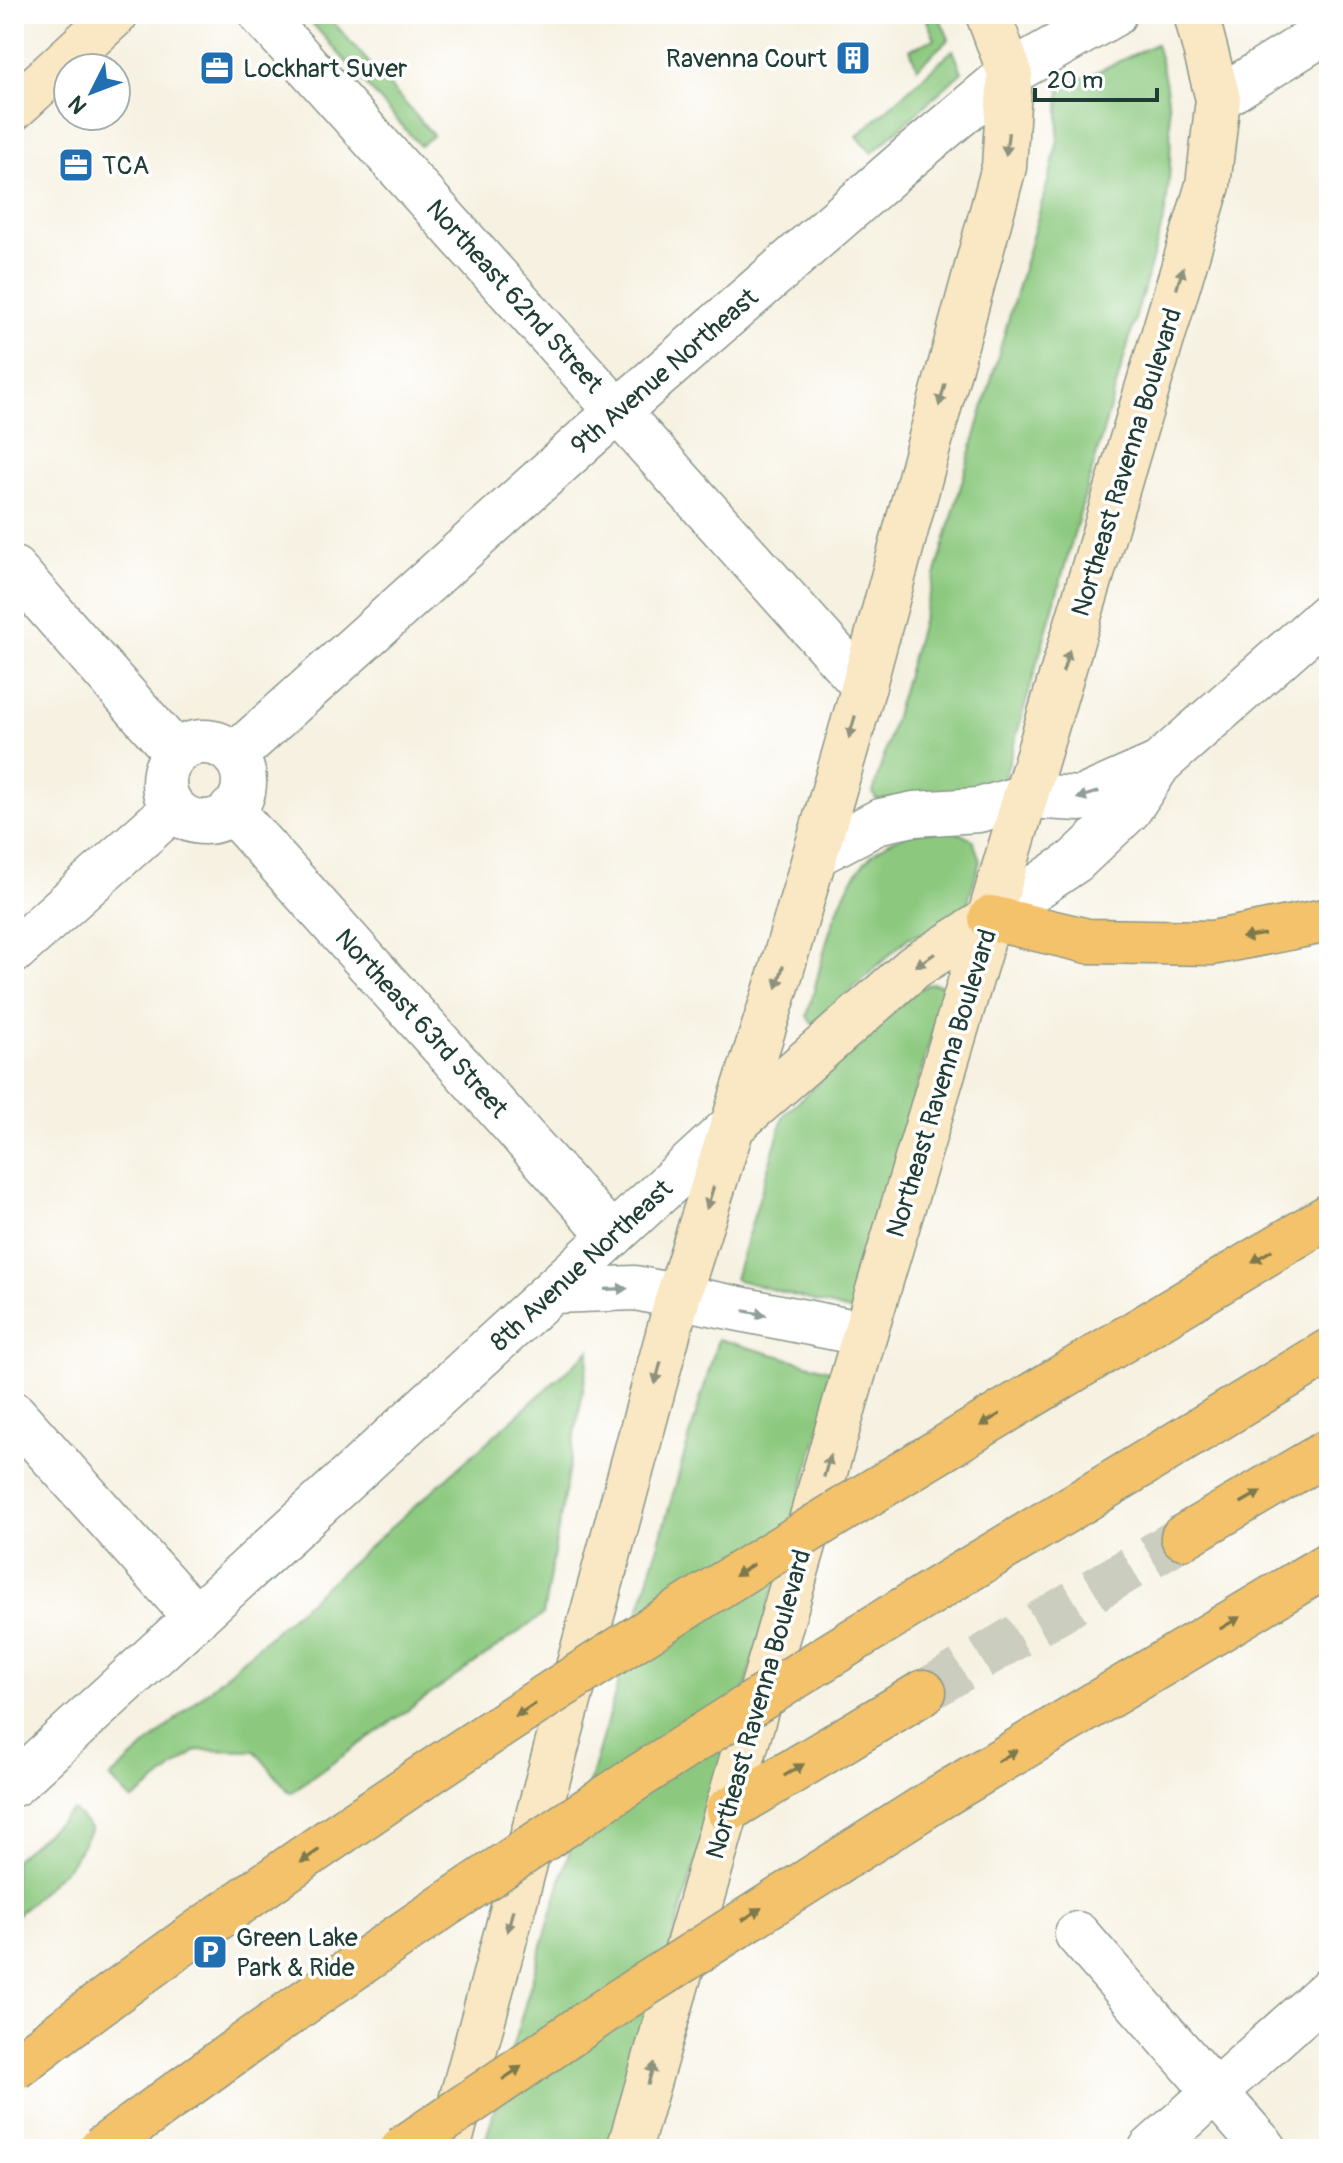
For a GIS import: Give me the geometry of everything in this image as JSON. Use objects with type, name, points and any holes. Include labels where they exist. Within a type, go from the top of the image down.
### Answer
[{"type":"highway","points":[[991,918],[1088,941],[1212,943],[1329,920]]},
{"type":"highway","points":[[14,2068],[223,1916],[443,1764],[653,1627],[1329,1216]]},
{"type":"highway","points":[[101,2149],[313,1995],[606,1796],[905,1607],[1329,1351]]},
{"type":"highway","points":[[1183,1537],[1329,1451]]},
{"type":"highway","points":[[402,2149],[621,2000],[940,1797],[1329,1564]]},
{"type":"highway","points":[[728,1810],[924,1692]]},
{"type":"main road","points":[[14,108],[116,14]]},
{"type":"main road","points":[[448,2149],[678,1297],[734,1124],[864,686],[1004,167],[1010,73],[988,14]]},
{"type":"main road","name":"Northeast Ravenna Boulevard","points":[[629,2149],[865,1334],[1208,185],[1218,99],[1196,14]]},
{"type":"main road","name":"8th Avenue Northeast","points":[[734,1124],[914,967],[991,918]]},
{"type":"street","name":"Northeast 62nd Street","points":[[261,14],[864,686]]},
{"type":"street","name":"9th Avenue Northeast","points":[[234,756],[618,410],[1010,73],[1114,14]]},
{"type":"street","points":[[1218,99],[1310,40]]},
{"type":"street","points":[[14,569],[176,753]]},
{"type":"street","name":"8th Avenue Northeast","points":[[991,918],[1075,861],[1129,810],[1159,764],[1329,614]]},
{"type":"street","points":[[211,743],[234,756],[243,782],[242,795],[231,810],[212,821],[197,822],[174,808],[168,800],[164,776],[176,753],[186,746],[211,743]]},
{"type":"street","name":"8th Avenue Northeast","points":[[815,855],[880,821],[914,814],[979,810],[1027,796],[1080,799],[1159,764]]},
{"type":"street","points":[[14,951],[174,808]]},
{"type":"street","name":"Northeast 63rd Street","points":[[231,810],[612,1236]]},
{"type":"street","name":"8th Avenue Northeast","points":[[14,1784],[734,1124]]},
{"type":"street","points":[[553,1291],[635,1288],[865,1334]]},
{"type":"street","points":[[14,1414],[196,1618]]},
{"type":"street","points":[[1077,1934],[1265,2149]]},
{"type":"street","points":[[1151,2149],[1329,1990]]},
{"type":"green space","points":[[304,14],[326,14],[433,135],[420,146]]},
{"type":"green space","points":[[924,14],[938,14],[949,39],[917,68],[910,49],[935,39]]},
{"type":"green space","points":[[1156,44],[1166,87],[1171,152],[1164,218],[1003,783],[985,797],[876,799],[873,793],[1051,171],[1058,139],[1060,89]]},
{"type":"green space","points":[[953,50],[962,72],[872,153],[857,136]]},
{"type":"green space","points":[[955,831],[973,840],[980,861],[963,919],[908,938],[811,1023],[807,1016],[828,938],[848,886],[863,864],[882,847],[906,835]]},
{"type":"green space","points":[[931,983],[941,985],[944,992],[853,1312],[735,1279],[784,1115],[915,991]]},
{"type":"green space","points":[[718,1339],[836,1372],[613,2149],[483,2149]]},
{"type":"green space","points":[[590,1350],[543,1615],[290,1793],[255,1751],[197,1750],[132,1801],[110,1778]]},
{"type":"green space","points":[[73,1810],[91,1829],[72,1862],[14,1918],[14,1860]]},
{"type":"tunnel","points":[[924,1692],[1183,1537]]},
{"type":"place","name":"Ravenna Court","points":[[853,58]]},
{"type":"place","name":"Lockhart Suver","points":[[217,68]]},
{"type":"place","name":"TCA","points":[[76,165]]},
{"type":"place","name":"Green Lake Park & Ride","points":[[210,1952]]}]
